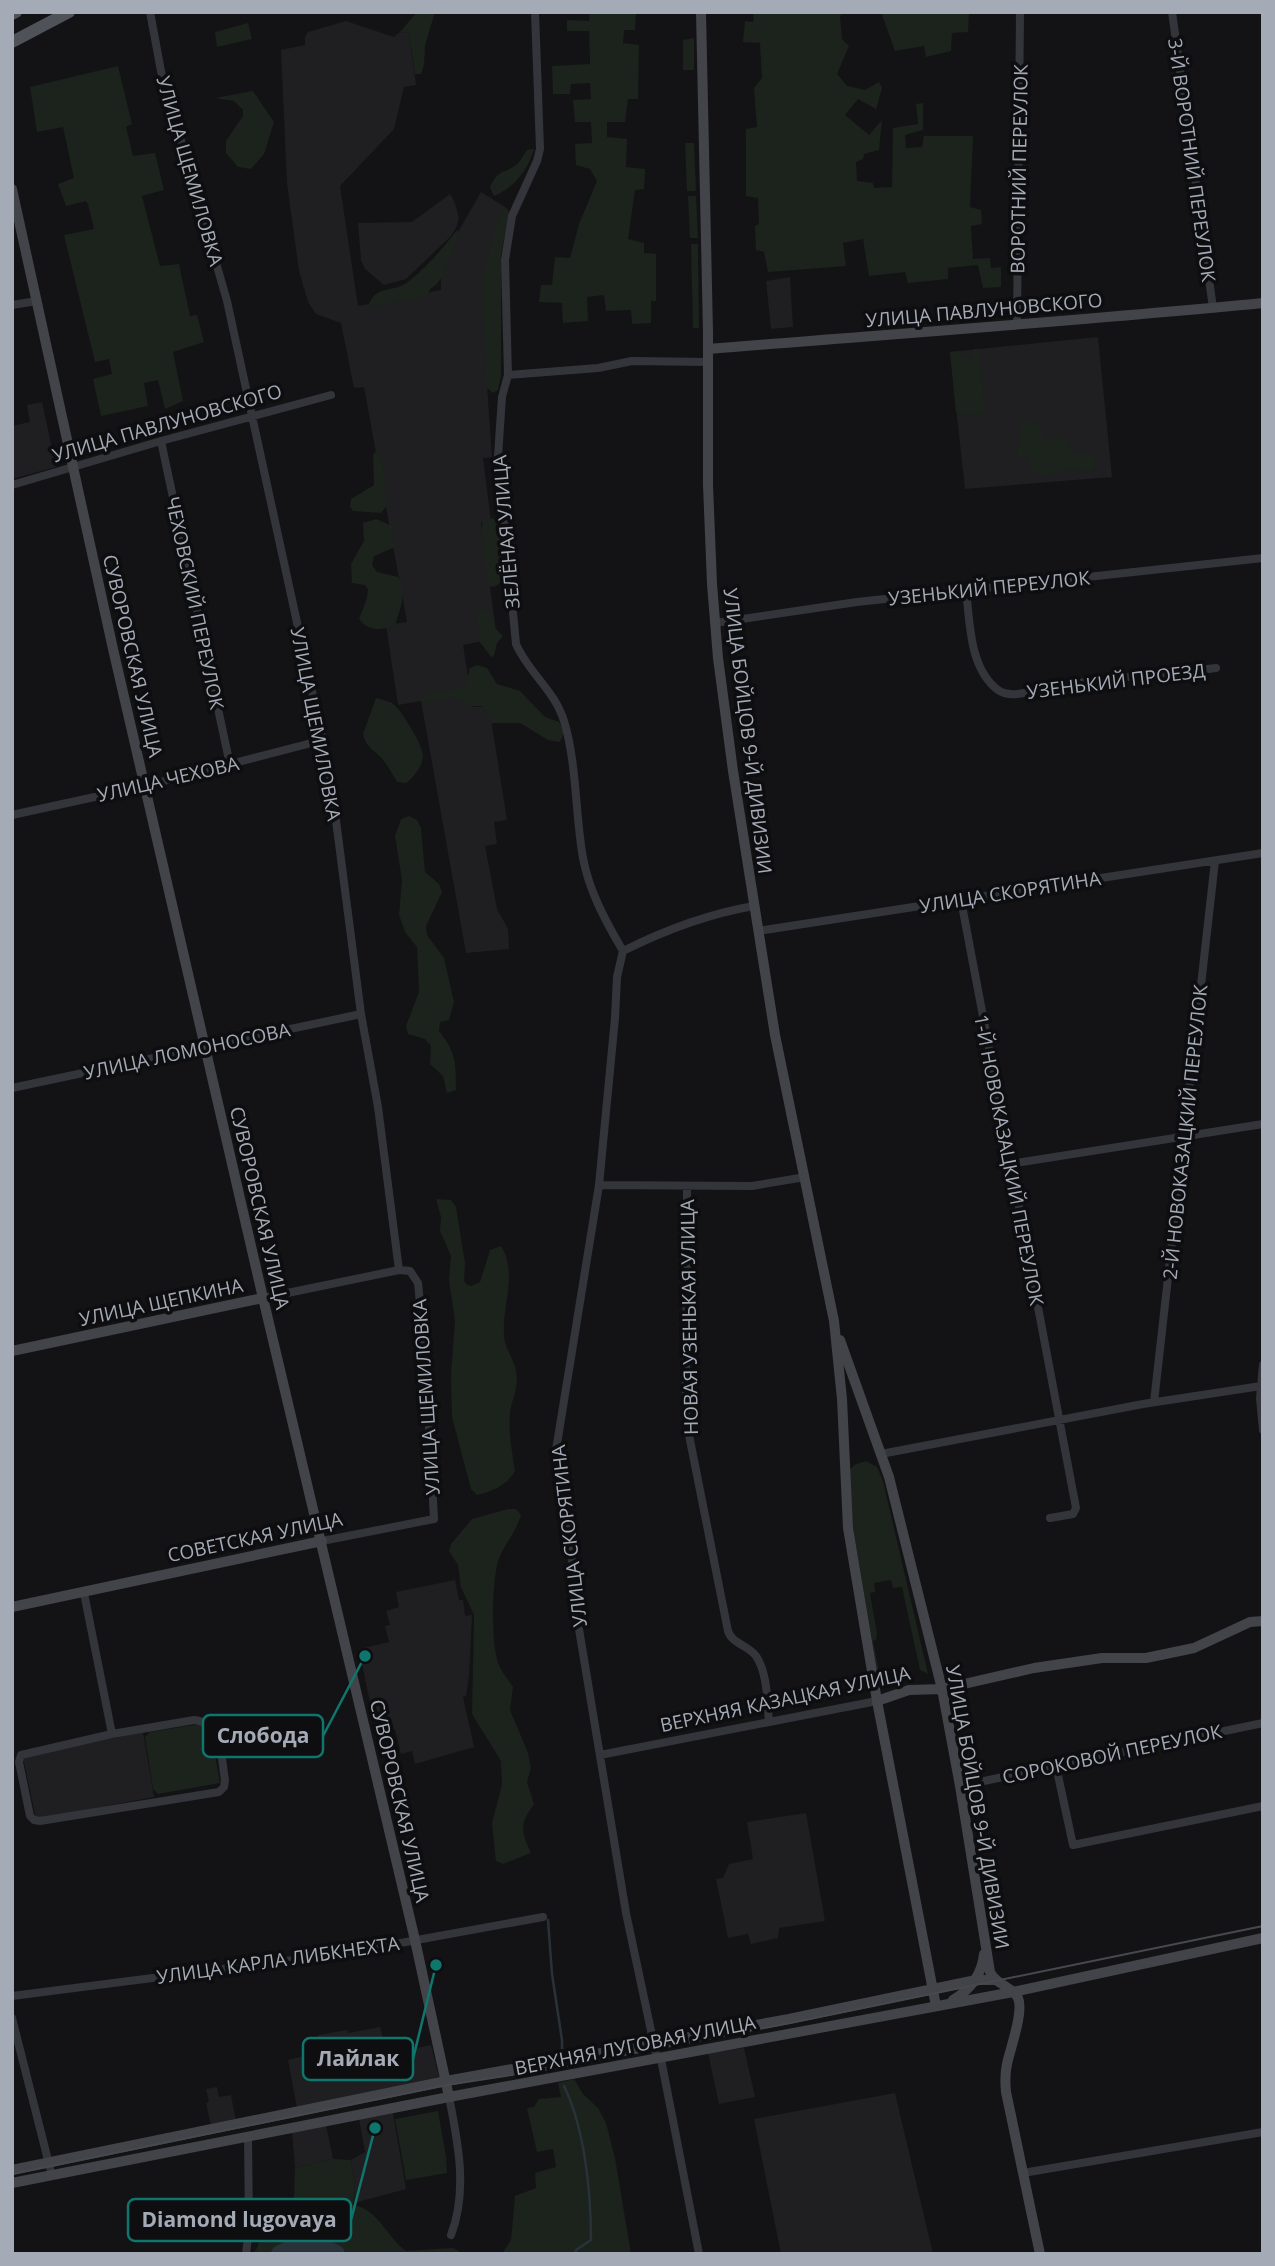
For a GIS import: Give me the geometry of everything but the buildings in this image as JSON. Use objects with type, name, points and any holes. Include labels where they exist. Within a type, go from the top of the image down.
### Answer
[{"type":"main road","points":[[12,42],[69,12]]},
{"type":"street","name":"УЛИЦА ЩЕМИЛОВКА","points":[[150,12],[161,71],[227,301],[330,774],[361,1014],[379,1107],[399,1270],[410,1271],[418,1283],[435,1519]]},
{"type":"street","name":"ЗЕЛЁНАЯ УЛИЦА","points":[[535,12],[540,149],[512,216],[507,239],[505,261],[508,375],[502,397],[498,456],[516,644],[563,718],[583,860],[594,896],[622,951]]},
{"type":"street","name":"УЛИЦА БОЙЦОВ 9-Й ДИВИЗИИ","points":[[701,12],[708,485],[715,623],[733,771],[775,1035],[834,1321],[842,1399],[848,1528],[877,1701],[932,1988],[940,2005]]},
{"type":"street","name":"ВОРОТНИЙ ПЕРЕУЛОК","points":[[1017,325],[1020,12]]},
{"type":"street","name":"3-Й ВОРОТНИЙ ПЕРЕУЛОК","points":[[1172,12],[1213,308]]},
{"type":"street","name":"СУВОРОВСКАЯ УЛИЦА","points":[[12,189],[205,1048],[446,2081],[454,2122],[460,2190],[457,2220],[452,2235]]},
{"type":"street","points":[[12,306],[37,301]]},
{"type":"street","name":"УЛИЦА ПАВЛУНОВСКОГО","points":[[708,349],[1263,303]]},
{"type":"street","points":[[508,375],[598,368],[632,361],[708,362]]},
{"type":"street","name":"УЛИЦА ПАВЛУНОВСКОГО","points":[[12,485],[331,395]]},
{"type":"street","name":"ЧЕХОВСКИЙ ПЕРЕУЛОК","points":[[161,441],[230,765]]},
{"type":"street","name":"УЗЕНЬКИЙ ПЕРЕУЛОК","points":[[715,623],[857,602],[1263,558]]},
{"type":"street","name":"УЗЕНЬКИЙ ПРОЕЗД","points":[[965,590],[974,652],[986,675],[998,690],[1004,693],[1016,694],[1064,684],[1216,668]]},
{"type":"street","name":"УЛИЦА ЧЕХОВА","points":[[12,815],[145,786],[323,740]]},
{"type":"street","name":"УЛИЦА СКОРЯТИНА","points":[[758,931],[1263,853]]},
{"type":"street","name":"2-Й НОВОКАЗАЦКИЙ ПЕРЕУЛОК","points":[[1154,1402],[1215,861]]},
{"type":"street","name":"1-Й НОВОКАЗАЦКИЙ ПЕРЕУЛОК","points":[[961,900],[1076,1508],[1073,1514],[1050,1518]]},
{"type":"street","points":[[622,951],[680,925],[728,910],[754,906]]},
{"type":"street","name":"УЛИЦА СКОРЯТИНА","points":[[622,951],[617,977],[599,1185],[556,1450],[560,1486],[569,1526],[575,1605],[626,1913],[656,2054],[661,2059],[699,2254]]},
{"type":"street","name":"УЛИЦА ЛОМОНОСОВА","points":[[12,1088],[361,1014]]},
{"type":"street","points":[[1010,1164],[1263,1124]]},
{"type":"street","name":"НОВАЯ УЗЕНЬКАЯ УЛИЦА","points":[[599,1185],[752,1186],[805,1177]]},
{"type":"street","name":"НОВАЯ УЗЕНЬКАЯ УЛИЦА","points":[[687,1186],[688,1432],[727,1631],[732,1639],[751,1650],[761,1665],[769,1722]]},
{"type":"street","name":"УЛИЦА ЩЕПКИНА","points":[[12,1351],[399,1270]]},
{"type":"street","name":"УЛИЦА БОЙЦОВ 9-Й ДИВИЗИИ","points":[[834,1321],[889,1477],[942,1689],[990,1972],[994,1980]]},
{"type":"street","points":[[1263,1365],[1263,1430]]},
{"type":"street","points":[[880,1454],[1154,1402],[1261,1386]]},
{"type":"street","name":"СОВЕТСКАЯ УЛИЦА","points":[[12,1607],[435,1519]]},
{"type":"street","points":[[84,1593],[112,1734]]},
{"type":"street","name":"ВЕРХНЯЯ КАЗАЦКАЯ УЛИЦА","points":[[600,1755],[877,1701],[909,1690],[942,1689],[1034,1668],[1102,1658],[1146,1658],[1194,1648],[1250,1622],[1263,1621]]},
{"type":"street","points":[[194,1720],[207,1722],[216,1732],[224,1787],[219,1792],[34,1820],[30,1816],[24,1789],[19,1762],[21,1755],[112,1734],[194,1720]]},
{"type":"street","name":"СОРОКОВОЙ ПЕРЕУЛОК","points":[[960,1786],[1263,1723]]},
{"type":"street","points":[[1056,1766],[1073,1845],[1263,1806]]},
{"type":"street","name":"УЛИЦА КАРЛА ЛИБКНЕХТА","points":[[12,1996],[340,1954],[543,1917]]},
{"type":"street","points":[[940,2005],[962,1995],[976,1980],[984,1959],[984,1938]]},
{"type":"street","name":"ВЕРХНЯЯ ЛУГОВАЯ УЛИЦА","points":[[12,2171],[50,2169],[248,2137],[1013,1992],[1263,1938]]},
{"type":"street","name":"ВЕРХНЯЯ ЛУГОВАЯ УЛИЦА","points":[[12,2183],[50,2169],[446,2081],[789,2019],[932,1988],[976,1980],[994,1980]]},
{"type":"street","points":[[994,1980],[1013,1992],[1019,2000],[1005,2080],[1040,2254]]},
{"type":"street","points":[[12,2018],[50,2169]]},
{"type":"street","points":[[1023,2173],[1263,2132]]},
{"type":"street","points":[[246,2254],[249,2228],[248,2137]]},
{"type":"shaded area","points":[[417,12],[435,12],[425,45],[421,74],[415,74],[409,33],[400,32]]},
{"type":"shaded area","points":[[590,12],[636,12],[635,30],[624,30],[623,43],[639,45],[638,99],[628,99],[625,122],[607,122],[607,137],[627,139],[626,167],[645,169],[644,189],[635,190],[628,239],[644,243],[644,253],[656,254],[656,301],[651,301],[651,323],[632,324],[631,310],[606,311],[604,295],[587,297],[588,321],[563,323],[562,303],[539,302],[541,285],[552,285],[555,257],[570,258],[579,224],[597,181],[590,169],[576,165],[575,144],[592,143],[591,122],[575,122],[573,100],[591,99],[590,83],[571,84],[570,94],[553,94],[552,66],[590,64],[589,31],[567,31],[567,20],[589,21]]},
{"type":"shaded area","points":[[754,12],[842,12],[842,39],[849,46],[837,74],[847,86],[865,90],[879,82],[882,88],[876,109],[858,99],[845,115],[869,135],[882,120],[879,150],[864,154],[863,159],[856,162],[857,181],[873,183],[874,188],[892,187],[893,128],[918,124],[916,104],[923,103],[923,130],[905,135],[906,148],[922,147],[924,136],[973,136],[970,207],[981,210],[982,224],[971,226],[973,259],[990,258],[991,268],[1001,267],[1001,287],[983,288],[978,265],[948,268],[948,279],[908,283],[905,272],[869,276],[863,239],[843,243],[846,266],[768,272],[764,252],[756,250],[758,198],[746,196],[746,129],[757,127],[754,88],[762,78],[760,43],[743,42],[745,21],[753,22]]},
{"type":"shaded area","points":[[881,12],[969,12],[968,32],[952,33],[951,51],[926,57],[924,46],[895,51]]},
{"type":"shaded area","points":[[346,21],[394,37],[400,32],[409,33],[416,85],[404,87],[394,129],[340,186],[358,306],[441,290],[441,272],[450,246],[481,192],[505,207],[485,279],[486,371],[492,457],[483,458],[491,521],[481,523],[497,638],[463,645],[473,707],[489,707],[507,820],[494,822],[497,844],[485,846],[497,909],[508,929],[509,949],[466,953],[421,701],[398,705],[386,625],[407,622],[364,387],[354,388],[341,323],[316,314],[308,302],[299,271],[287,183],[281,50],[305,45],[308,32]]},
{"type":"shaded area","points":[[248,23],[252,39],[217,47],[215,32]]},
{"type":"shaded area","points":[[694,38],[694,70],[683,70],[683,40]]},
{"type":"shaded area","points":[[118,66],[132,124],[126,127],[133,156],[155,153],[164,190],[142,196],[160,266],[179,264],[190,316],[197,315],[204,342],[173,352],[183,401],[165,409],[158,380],[144,383],[148,406],[101,416],[93,379],[112,374],[109,359],[95,362],[64,235],[94,229],[86,201],[66,206],[58,184],[74,178],[63,127],[37,132],[30,87]]},
{"type":"shaded area","points":[[253,91],[274,122],[264,154],[251,169],[238,167],[226,153],[226,141],[243,116],[243,110],[234,101],[215,98]]},
{"type":"shaded area","points":[[685,143],[694,143],[696,191],[687,191]]},
{"type":"shaded area","points":[[534,149],[520,177],[509,188],[494,196],[490,187],[496,177],[516,165],[527,150]]},
{"type":"shaded area","points":[[450,194],[459,217],[457,226],[451,236],[406,279],[384,285],[365,269],[361,260],[358,223],[412,222]]},
{"type":"shaded area","points":[[688,196],[696,196],[698,238],[690,238]]},
{"type":"shaded area","points":[[506,207],[509,212],[501,255],[501,376],[498,390],[493,393],[486,387],[483,275],[500,214]]},
{"type":"shaded area","points":[[457,230],[459,233],[445,272],[428,295],[368,306],[380,291],[408,282],[434,258]]},
{"type":"shaded area","points":[[691,244],[698,244],[699,328],[693,328]]},
{"type":"shaded area","points":[[790,277],[793,327],[771,329],[766,281]]},
{"type":"shaded area","points":[[1098,337],[1112,477],[965,489],[950,352]]},
{"type":"shaded area","points":[[974,349],[979,349],[985,413],[962,416],[962,412],[956,413],[950,352],[960,351],[961,358],[974,357]]},
{"type":"shaded area","points":[[42,402],[56,467],[12,479],[12,426],[30,422],[27,405]]},
{"type":"shaded area","points":[[1026,419],[1038,423],[1044,440],[1064,437],[1076,454],[1092,454],[1096,461],[1091,471],[1067,469],[1046,476],[1034,472],[1027,458],[1017,457],[1020,426]]},
{"type":"shaded area","points":[[377,451],[382,459],[387,506],[381,513],[353,511],[350,507],[351,499],[374,485],[373,454]]},
{"type":"shaded area","points":[[492,518],[500,527],[505,571],[503,579],[491,587],[488,584],[481,529],[483,522]]},
{"type":"shaded area","points":[[376,519],[392,526],[395,547],[374,556],[372,565],[377,572],[398,577],[403,595],[395,626],[380,629],[371,628],[359,619],[368,589],[365,585],[352,583],[351,564],[364,541],[363,523]]},
{"type":"shaded area","points":[[478,611],[490,611],[496,629],[503,636],[497,643],[494,656],[491,657],[479,641]]},
{"type":"shaded area","points":[[477,665],[487,668],[497,684],[520,691],[545,717],[559,722],[564,732],[560,742],[548,740],[520,723],[491,723],[485,708],[471,706],[452,697],[426,703],[420,700],[419,697],[465,686],[470,668]]},
{"type":"shaded area","points":[[376,698],[396,707],[422,750],[420,767],[406,783],[397,782],[384,761],[364,739],[363,734]]},
{"type":"shaded area","points":[[409,816],[417,820],[421,828],[425,872],[439,884],[442,892],[426,926],[427,935],[444,958],[454,1002],[449,1020],[440,1022],[439,1031],[449,1045],[455,1065],[456,1090],[447,1093],[443,1076],[430,1064],[431,1046],[425,1039],[408,1034],[406,1026],[419,992],[417,947],[405,932],[399,915],[402,880],[395,836],[401,819]]},
{"type":"shaded area","points":[[436,1199],[451,1200],[456,1207],[465,1263],[464,1281],[467,1285],[480,1282],[490,1250],[501,1246],[508,1267],[504,1335],[517,1376],[510,1423],[515,1471],[508,1481],[499,1487],[477,1495],[471,1489],[452,1417],[451,1374],[455,1321],[449,1280],[451,1256],[440,1231],[441,1217]]},
{"type":"shaded area","points":[[866,1461],[877,1467],[883,1481],[928,1674],[920,1670],[902,1587],[893,1588],[891,1580],[874,1583],[875,1592],[870,1593],[877,1634],[876,1640],[873,1641],[879,1682],[853,1528],[848,1472],[854,1465]]},
{"type":"shaded area","points":[[516,1509],[521,1515],[497,1567],[493,1623],[495,1649],[498,1663],[513,1687],[510,1710],[528,1753],[531,1768],[527,1782],[534,1804],[523,1828],[531,1853],[503,1864],[496,1861],[492,1823],[502,1785],[501,1761],[472,1714],[474,1615],[461,1587],[458,1565],[449,1551],[451,1544],[472,1519]]},
{"type":"shaded area","points":[[455,1580],[459,1600],[463,1600],[465,1616],[472,1615],[469,1675],[466,1696],[463,1697],[474,1747],[415,1764],[412,1751],[401,1754],[395,1729],[376,1732],[359,1649],[389,1642],[385,1626],[390,1625],[386,1611],[399,1607],[396,1592]]},
{"type":"shaded area","points":[[200,1724],[211,1732],[220,1783],[158,1794],[153,1789],[145,1737],[150,1732]]},
{"type":"shaded area","points":[[143,1732],[154,1797],[36,1819],[23,1757]]},
{"type":"shaded area","points":[[806,1813],[825,1921],[779,1928],[778,1938],[751,1944],[748,1934],[728,1938],[716,1879],[723,1878],[729,1864],[753,1859],[747,1822]]},
{"type":"shaded area","points":[[380,2027],[387,2054],[431,2045],[439,2077],[297,2108],[288,2060],[321,2052],[318,2035]]},
{"type":"shaded area","points":[[744,2048],[755,2097],[719,2104],[708,2053]]},
{"type":"shaded area","points":[[574,2079],[583,2094],[598,2108],[606,2123],[615,2158],[631,2254],[502,2254],[511,2240],[515,2196],[536,2188],[535,2173],[556,2167],[553,2149],[537,2152],[527,2108],[534,2107],[539,2099],[561,2097],[558,2083]]},
{"type":"shaded area","points":[[217,2087],[219,2097],[231,2095],[236,2121],[211,2126],[206,2089]]},
{"type":"shaded area","points":[[895,2093],[933,2254],[781,2254],[754,2119]]},
{"type":"shaded area","points":[[438,2111],[447,2173],[406,2180],[395,2119]]},
{"type":"shaded area","points":[[393,2113],[406,2189],[354,2203],[355,2185],[351,2160],[365,2152],[359,2119]]},
{"type":"shaded area","points":[[326,2125],[333,2159],[295,2168],[292,2132]]},
{"type":"shaded area","points":[[333,2159],[351,2160],[355,2185],[353,2205],[376,2218],[406,2251],[453,2248],[464,2254],[343,2254],[328,2246],[321,2249],[329,2254],[252,2254],[266,2226],[293,2226],[295,2168]]},
{"type":"shaded area","points":[[316,2242],[343,2254],[308,2248],[274,2254],[288,2245]]},
{"type":"waterway","points":[[548,1920],[562,2056]]},
{"type":"waterway","points":[[564,2086],[582,2141],[590,2202],[591,2240],[576,2250],[575,2254]]},
{"type":"waterway","points":[[280,2254],[300,2245],[336,2254]]},
{"type":"tram line","points":[[12,2174],[447,2085],[562,2067],[790,2023],[1263,1926]]},
{"type":"place","name":"Слобода","points":[[365,1656]]},
{"type":"place","name":"Лайлак","points":[[436,1965]]},
{"type":"place","name":"Diamond lugovaya","points":[[375,2128]]}]
